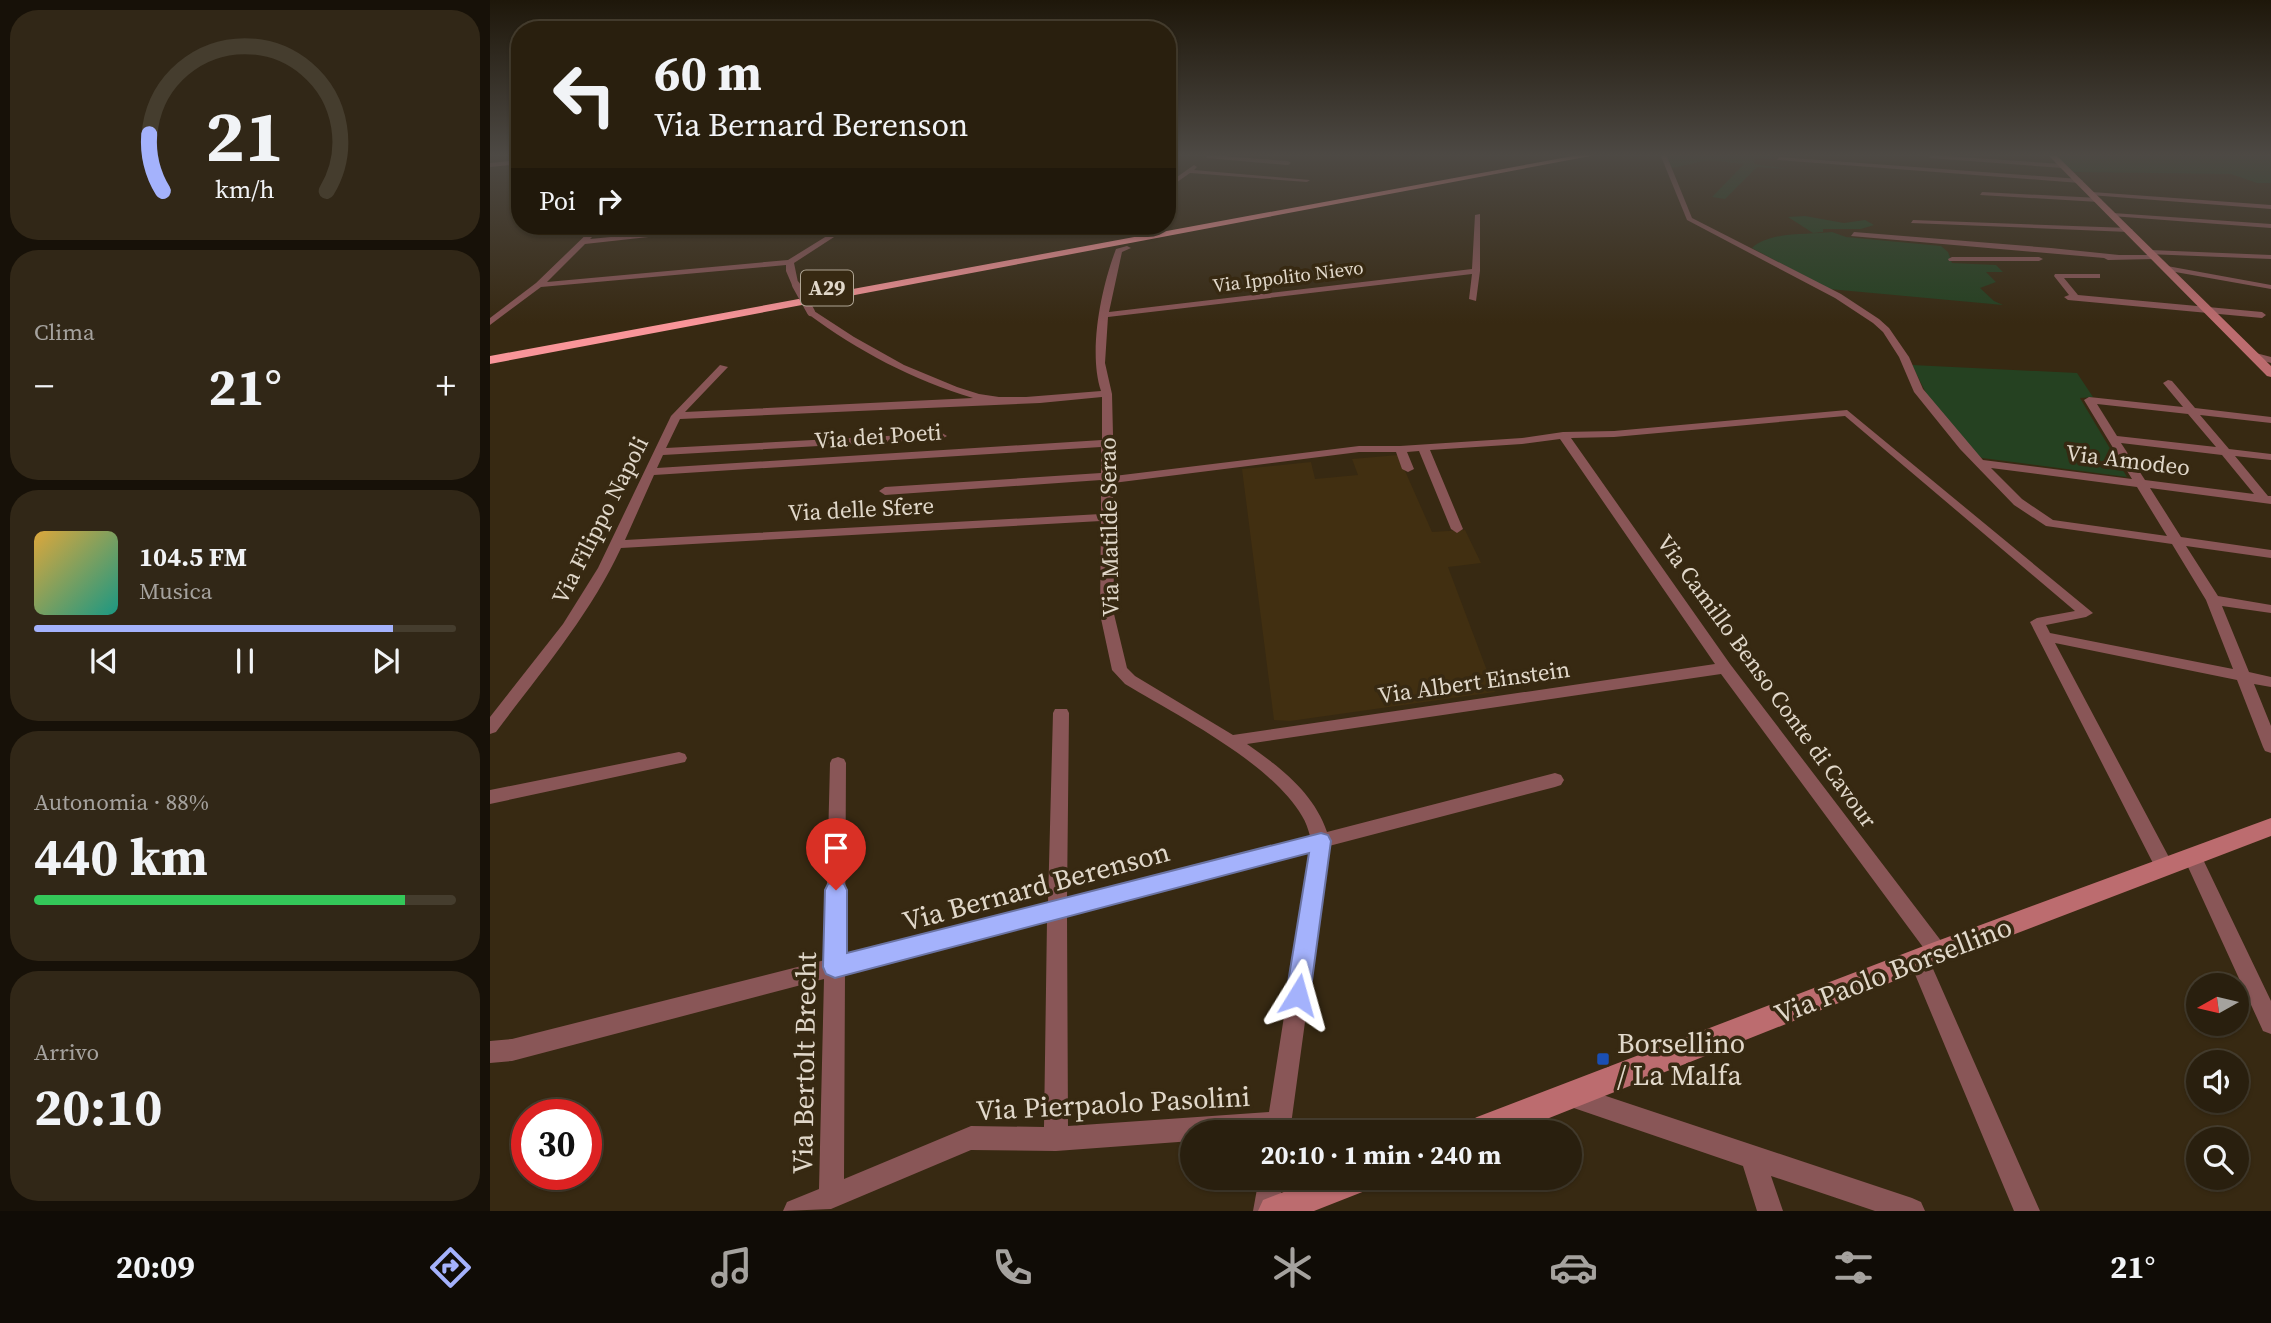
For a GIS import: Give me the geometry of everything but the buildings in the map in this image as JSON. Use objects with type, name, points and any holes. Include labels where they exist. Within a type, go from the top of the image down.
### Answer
[{"type":"highway","name":"A29","points":[[1176,223],[1246,211]]},
{"type":"highway","name":"A29","points":[[1176,232],[1293,211]]},
{"type":"highway","name":"A29","points":[[490,350],[1111,235]]},
{"type":"highway","name":"A29","points":[[490,360],[1162,235]]},
{"type":"main road","points":[[2109,211],[2271,373]]},
{"type":"main road","name":"Via Paolo Borsellino","points":[[1508,1120],[1928,956],[2271,827]]},
{"type":"main road","points":[[1274,1211],[1328,1190]]},
{"type":"street","points":[[1686,211],[1689,219],[1856,306],[1886,330],[1904,357],[1918,390],[1979,463],[2018,502],[2050,523],[2271,554]]},
{"type":"street","points":[[1473,299],[1478,215]]},
{"type":"street","points":[[2113,215],[2271,226]]},
{"type":"street","points":[[1913,222],[2129,230]]},
{"type":"street","points":[[1854,234],[1936,243],[2075,251],[2116,257]]},
{"type":"street","points":[[490,322],[539,285],[589,235]]},
{"type":"street","points":[[582,242],[653,235]]},
{"type":"street","points":[[539,285],[790,262],[833,235]]},
{"type":"street","name":"Via Matilde Serao","points":[[1127,248],[1119,251],[1104,306],[1102,385],[1107,394],[1107,614],[1120,670],[1130,680],[1230,741],[1280,779],[1309,811],[1321,841]]},
{"type":"street","points":[[1952,259],[2153,255],[2271,257]]},
{"type":"street","points":[[790,262],[790,271],[811,312],[832,329],[920,374],[974,396],[998,400]]},
{"type":"street","points":[[2166,268],[2271,287]]},
{"type":"street","name":"Via Ippolito Nievo","points":[[1104,315],[1476,271]]},
{"type":"street","points":[[2097,276],[2058,276],[2072,298],[2262,315]]},
{"type":"street","points":[[2252,355],[2271,360]]},
{"type":"street","name":"Via Filippo Napoli","points":[[490,728],[568,627],[617,544],[676,416],[723,367]]},
{"type":"street","points":[[2168,383],[2269,502]]},
{"type":"street","points":[[676,416],[1107,394]]},
{"type":"street","points":[[2271,420],[2089,400],[2213,600],[2271,747]]},
{"type":"street","points":[[885,491],[1108,478],[1359,449],[1423,448],[1522,441],[1563,435],[1614,434],[1847,413],[2086,613],[2040,629]]},
{"type":"street","name":"Via Camillo Benso Conte di Cavour","points":[[1563,435],[1928,956],[2027,1211]]},
{"type":"street","points":[[660,452],[942,436]]},
{"type":"street","points":[[2113,439],[2271,457]]},
{"type":"street","name":"Via dei Poeti","points":[[651,472],[1107,443]]},
{"type":"street","points":[[1423,448],[1457,529]]},
{"type":"street","points":[[1400,449],[1408,469]]},
{"type":"street","name":"Via Amodeo","points":[[1979,463],[2269,502]]},
{"type":"street","name":"Via delle Sfere","points":[[617,544],[1108,517]]},
{"type":"street","points":[[2213,600],[2271,608]]},
{"type":"street","points":[[2040,629],[2271,682]]},
{"type":"street","points":[[2040,629],[2164,866]]},
{"type":"street","name":"Via Albert Einstein","points":[[1230,741],[1725,668]]},
{"type":"street","points":[[1056,1139],[1055,1020],[1061,713]]},
{"type":"street","points":[[490,797],[679,758]]},
{"type":"street","name":"Via Bertolt Brecht","points":[[831,1197],[838,763]]},
{"type":"street","name":"Via Bernard Berenson","points":[[490,1052],[512,1050],[1555,780]]},
{"type":"street","points":[[1280,1120],[1321,841]]},
{"type":"street","points":[[2192,856],[2271,1024]]},
{"type":"street","points":[[1571,1096],[1912,1211]]},
{"type":"street","name":"Via Pierpaolo Pasolini","points":[[796,1211],[971,1138],[1056,1139],[1180,1133]]},
{"type":"street","points":[[1753,1158],[1770,1211]]},
{"type":"street","points":[[1266,1211],[1269,1190]]},
{"type":"shaded area","points":[[1398,455],[1432,532],[1465,530],[1481,563],[1448,567],[1495,692],[1290,721],[1274,720],[1242,469],[1311,462],[1315,479],[1358,475],[1352,459]]},
{"type":"green space","points":[[1805,216],[1844,223],[1865,220],[1874,225],[1861,229],[1823,229],[1823,232],[1813,233],[1788,217]]},
{"type":"green space","points":[[1832,232],[1846,237],[1941,246],[1948,252],[1952,263],[1996,265],[2003,272],[1986,272],[1996,282],[1980,288],[1994,301],[2003,305],[1829,289],[1752,248],[1779,236]]},
{"type":"green space","points":[[1912,365],[2077,373],[2093,397],[2080,398],[2127,477],[1982,458],[1974,454],[1928,397]]},
{"type":"place","name":"Borsellino / La Malfa","points":[[1603,1059]]},
{"type":"route","points":[[836,890],[835,967],[1321,841],[1298,995]]}]
